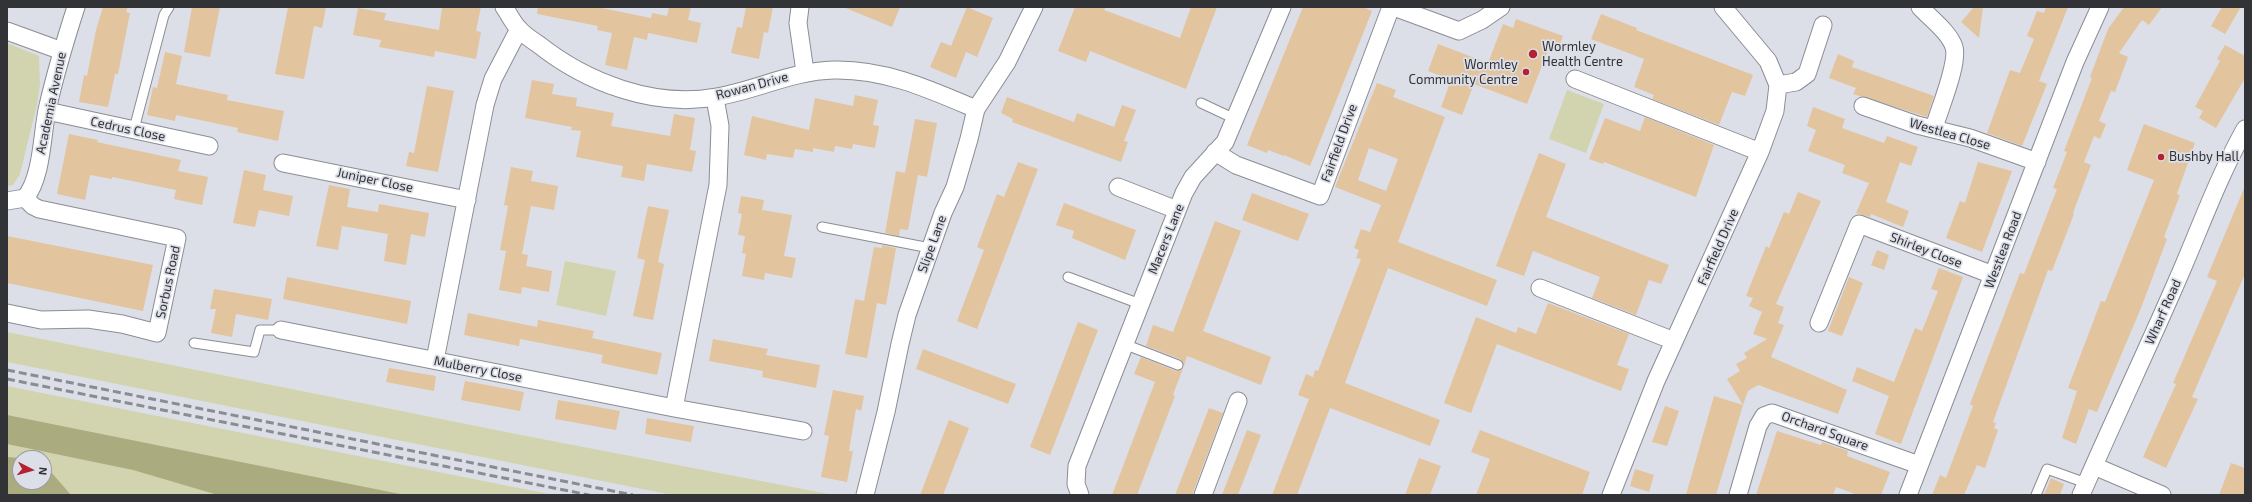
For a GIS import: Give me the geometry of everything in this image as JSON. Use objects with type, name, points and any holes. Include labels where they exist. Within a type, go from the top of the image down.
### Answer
[{"type":"street","name":"Academia Avenue","points":[[25,198],[33,185],[47,111],[62,50],[76,7]]},
{"type":"street","name":"Rowan Drive","points":[[504,7],[519,29],[557,60],[584,74],[620,89],[663,98],[716,98],[805,72],[840,70],[876,72],[919,85],[976,109]]},
{"type":"street","points":[[800,7],[798,24],[805,72]]},
{"type":"street","name":"Slipe Lane","points":[[865,495],[886,412],[900,344],[930,248],[957,181],[976,109],[1007,62],[1034,7]]},
{"type":"street","name":"Macers Lane","points":[[1078,490],[1077,466],[1184,193],[1193,177],[1225,142],[1282,7]]},
{"type":"street","name":"Fairfield Drive","points":[[1215,152],[1236,165],[1320,196],[1393,7],[1459,31],[1482,20],[1501,7]]},
{"type":"street","name":"Fairfield Drive","points":[[1612,495],[1638,422],[1760,152],[1775,111],[1778,85],[1768,61],[1723,7]]},
{"type":"street","points":[[1920,7],[1948,35],[1954,48],[1952,72],[1934,128]]},
{"type":"street","name":"Westlea Road","points":[[1908,495],[2075,62],[2100,7]]},
{"type":"street","points":[[1778,85],[1796,82],[1808,74],[1823,25]]},
{"type":"street","points":[[435,360],[485,105],[494,80],[519,29]]},
{"type":"street","points":[[7,31],[62,50]]},
{"type":"street","points":[[1575,79],[1760,152]]},
{"type":"street","points":[[674,408],[718,185],[720,126],[716,98]]},
{"type":"street","name":"Westlea Close","points":[[1863,106],[1916,125],[1934,128],[1970,138],[2037,162]]},
{"type":"street","name":"Cedrus Close","points":[[47,111],[209,146]]},
{"type":"street","name":"Wharf Road","points":[[2084,489],[2183,266],[2209,201],[2228,159],[2245,129]]},
{"type":"street","name":"Juniper Close","points":[[283,163],[466,200]]},
{"type":"street","points":[[1118,187],[1177,210]]},
{"type":"street","points":[[7,201],[25,198]]},
{"type":"street","name":"Sorbus Road","points":[[7,313],[41,320],[88,319],[122,324],[157,333],[177,238],[39,209],[30,204],[25,198]]},
{"type":"street","name":"Shirley Close","points":[[1819,323],[1859,224],[1993,275]]},
{"type":"street","points":[[1540,288],[1674,341]]},
{"type":"street","name":"Mulberry Close","points":[[281,330],[674,408],[803,431]]},
{"type":"street","points":[[1203,495],[1238,401]]},
{"type":"street","name":"Orchard Square","points":[[1738,495],[1758,426],[1764,416],[1772,413],[1919,466]]},
{"type":"street","points":[[2094,466],[2162,495]]},
{"type":"lane","points":[[134,129],[164,15],[169,7]]},
{"type":"lane","points":[[1201,103],[1235,119]]},
{"type":"lane","points":[[822,227],[930,248]]},
{"type":"lane","points":[[1068,277],[1140,304]]},
{"type":"lane","points":[[194,343],[254,352],[260,330],[281,330]]},
{"type":"lane","points":[[1124,344],[1178,365]]},
{"type":"lane","points":[[2036,495],[2047,469],[2084,489]]},
{"type":"green space","points":[[7,43],[39,56],[40,84],[37,105],[20,174],[13,185],[8,186]]},
{"type":"green space","points":[[1567,90],[1604,104],[1586,153],[1549,139]]},
{"type":"green space","points":[[565,261],[616,271],[606,316],[556,305]]},
{"type":"green space","points":[[7,332],[521,435],[834,495],[672,495],[7,362]]},
{"type":"green space","points":[[7,386],[554,495],[7,495]]},
{"type":"green space","points":[[7,415],[405,495],[218,495],[133,470],[52,453],[52,450],[36,450],[7,444]]},
{"type":"green space","points":[[7,457],[12,457],[12,490],[52,490],[52,473],[71,495],[7,495]]},
{"type":"building","points":[[103,7],[128,7],[126,12],[130,13],[118,74],[115,74],[108,107],[79,102],[84,75],[87,76],[96,30]]},
{"type":"building","points":[[192,7],[220,7],[210,57],[184,52]]},
{"type":"building","points":[[288,7],[326,7],[322,28],[314,26],[304,79],[275,74]]},
{"type":"building","points":[[442,7],[481,7],[476,31],[481,32],[476,59],[435,51],[434,57],[379,47],[381,40],[353,35],[358,8],[386,13],[384,20],[439,30]]},
{"type":"building","points":[[538,7],[597,7],[651,18],[652,13],[667,16],[669,7],[691,7],[688,20],[701,23],[697,43],[648,33],[647,40],[634,37],[627,70],[605,65],[612,33],[597,30],[598,26],[537,14]]},
{"type":"building","points":[[746,7],[773,7],[768,33],[764,32],[759,59],[731,53],[737,27],[742,28]]},
{"type":"building","points":[[843,7],[900,7],[892,27]]},
{"type":"building","points":[[967,7],[993,18],[977,57],[966,52],[956,78],[930,67],[941,42],[951,46]]},
{"type":"building","points":[[1075,7],[1106,7],[1104,10],[1180,38],[1191,7],[1217,7],[1186,89],[1090,51],[1086,62],[1058,51]]},
{"type":"building","points":[[1303,7],[1363,7],[1372,11],[1310,166],[1284,155],[1268,150],[1267,153],[1247,145]]},
{"type":"building","points":[[1974,7],[1983,7],[1979,38],[1961,22]]},
{"type":"building","points":[[2046,7],[2068,7],[2039,81],[2047,84],[2022,146],[1987,133],[2010,70],[2020,73],[2034,39],[2027,36],[2037,11],[2044,13]]},
{"type":"building","points":[[2124,7],[2162,7],[2149,25],[2142,20],[2119,53],[2128,57],[2115,92],[2111,91],[2099,121],[2106,124],[2100,139],[2094,136],[2084,162],[2091,165],[2073,213],[2074,214],[2052,271],[2048,270],[1993,422],[1996,423],[1994,428],[1998,430],[1985,468],[1977,465],[1964,495],[1932,495],[1940,475],[1946,478],[1973,406],[1970,404],[2020,273],[2024,274],[2057,189],[2053,188],[2067,152],[2064,151],[2092,78],[2090,77],[2108,29]]},
{"type":"building","points":[[2222,7],[2241,7],[2225,34],[2211,26]]},
{"type":"building","points":[[1601,14],[1637,28],[1636,30],[1753,75],[1745,96],[1732,92],[1719,125],[1652,99],[1654,95],[1634,87],[1644,59],[1591,39]]},
{"type":"building","points":[[1516,19],[1563,36],[1557,51],[1549,48],[1527,104],[1474,84],[1462,115],[1441,107],[1451,80],[1428,71],[1438,44],[1488,63],[1503,24],[1513,28]]},
{"type":"building","points":[[2225,45],[2245,56],[2245,78],[2216,128],[2199,118],[2203,111],[2195,107],[2220,61],[2217,59]]},
{"type":"building","points":[[165,52],[182,56],[176,84],[228,95],[227,100],[284,111],[278,141],[237,132],[238,128],[176,115],[175,121],[147,115],[153,87],[157,88]]},
{"type":"building","points":[[1838,54],[1854,61],[1852,67],[1934,96],[1927,117],[1853,94],[1856,88],[1829,78]]},
{"type":"building","points":[[532,80],[554,84],[552,94],[577,98],[576,106],[614,113],[611,126],[670,136],[674,114],[695,118],[690,150],[696,151],[692,172],[647,164],[644,181],[621,177],[623,166],[576,157],[581,131],[571,130],[572,127],[525,118]]},
{"type":"building","points":[[1377,83],[1396,90],[1393,97],[1445,117],[1398,242],[1497,280],[1487,306],[1388,268],[1345,383],[1440,420],[1430,446],[1330,408],[1297,495],[1272,495],[1309,399],[1298,395],[1306,374],[1313,377],[1315,370],[1318,371],[1361,259],[1356,258],[1359,250],[1354,248],[1361,229],[1370,232],[1381,205],[1335,187]],"holes":[[[1369,148],[1398,159],[1386,191],[1358,180]]]},
{"type":"building","points":[[427,86],[454,91],[438,172],[406,166],[409,152],[414,153]]},
{"type":"building","points":[[855,95],[878,100],[873,125],[879,126],[875,148],[853,144],[852,149],[835,146],[834,152],[813,148],[813,152],[795,149],[793,158],[767,154],[766,160],[744,155],[752,116],[809,130],[815,98],[853,106]]},
{"type":"building","points":[[1007,97],[1074,122],[1077,113],[1114,127],[1122,105],[1136,110],[1124,141],[1128,142],[1121,162],[1012,122],[1013,119],[1001,113]]},
{"type":"building","points":[[1813,107],[1845,119],[1842,128],[1884,143],[1887,136],[1918,147],[1911,166],[1900,162],[1886,202],[1909,211],[1903,227],[1871,214],[1870,217],[1856,213],[1869,183],[1842,173],[1845,165],[1808,151],[1816,130],[1807,126]]},
{"type":"building","points":[[1645,117],[1714,145],[1696,197],[1604,162],[1603,164],[1589,159],[1605,118],[1640,131]]},
{"type":"building","points":[[915,119],[937,123],[927,177],[918,175],[908,230],[900,229],[899,236],[885,233],[896,171],[905,173]]},
{"type":"building","points":[[2144,124],[2195,143],[2177,194],[2180,195],[2164,237],[2167,239],[2141,308],[2097,412],[2089,409],[2076,444],[2062,438],[2077,391],[2068,388],[2101,301],[2105,302],[2154,180],[2127,170]]},
{"type":"building","points":[[69,134],[98,140],[97,142],[181,160],[178,171],[208,177],[202,205],[174,199],[176,190],[112,177],[112,179],[90,175],[85,200],[57,194]]},
{"type":"building","points":[[1539,153],[1566,164],[1546,217],[1669,265],[1661,284],[1649,280],[1636,315],[1592,298],[1600,277],[1533,251],[1524,276],[1496,266]]},
{"type":"building","points":[[1018,162],[1038,169],[977,329],[957,321],[984,250],[977,247],[997,194],[1004,197]]},
{"type":"building","points":[[1978,162],[2012,171],[1982,252],[1946,238],[1960,201],[1965,203]]},
{"type":"building","points":[[511,167],[533,171],[531,181],[558,186],[554,210],[531,206],[522,254],[528,255],[526,266],[552,271],[549,292],[522,287],[521,294],[499,290],[506,251],[500,250],[508,206],[504,205]]},
{"type":"building","points":[[244,170],[266,175],[263,190],[293,196],[289,216],[259,210],[255,227],[233,223]]},
{"type":"building","points":[[329,185],[350,189],[347,207],[378,212],[379,204],[429,213],[425,237],[411,234],[406,265],[384,261],[388,234],[342,226],[338,250],[316,246]]},
{"type":"building","points":[[2245,186],[2245,274],[2192,397],[2198,399],[2166,468],[2143,457],[2176,384],[2173,383],[2217,281],[2207,277]]},
{"type":"building","points":[[1798,192],[1821,201],[1776,304],[1784,307],[1778,323],[1784,325],[1771,357],[1847,390],[1838,414],[1758,385],[1748,391],[1743,405],[1727,379],[1740,371],[1736,364],[1747,358],[1744,353],[1767,339],[1753,334],[1762,312],[1749,306],[1753,298],[1746,296],[1766,246],[1769,248],[1784,212],[1789,214]]},
{"type":"building","points":[[1252,193],[1309,214],[1298,241],[1242,220]]},
{"type":"building","points":[[741,196],[764,200],[762,210],[792,215],[784,256],[796,258],[792,278],[765,273],[764,280],[742,276],[746,254],[742,253],[745,236],[738,235],[742,214],[738,213]]},
{"type":"building","points":[[1064,203],[1136,230],[1125,260],[1072,238],[1074,231],[1056,225]]},
{"type":"building","points":[[648,206],[669,210],[658,262],[664,264],[653,320],[633,316],[645,260],[637,258]]},
{"type":"building","points":[[1215,221],[1241,231],[1203,331],[1271,357],[1261,385],[1187,356],[1184,366],[1180,359],[1146,346],[1153,325],[1173,332]]},
{"type":"building","points":[[7,236],[153,265],[143,311],[7,283]]},
{"type":"building","points":[[882,245],[896,248],[886,305],[877,303],[867,358],[845,354],[855,299],[864,301],[874,247],[882,248]]},
{"type":"building","points":[[1877,250],[1889,255],[1884,270],[1871,265]]},
{"type":"building","points":[[1939,268],[1963,277],[1901,444],[1875,434],[1889,396],[1852,381],[1857,367],[1894,382],[1915,328],[1922,331],[1938,291],[1931,289]]},
{"type":"building","points":[[287,277],[411,301],[407,324],[283,299]]},
{"type":"building","points":[[1849,277],[1863,283],[1842,336],[1828,331]]},
{"type":"building","points":[[214,289],[272,299],[268,320],[236,314],[232,337],[211,333],[216,309],[210,309]]},
{"type":"building","points":[[1548,303],[1629,334],[1617,365],[1629,369],[1621,391],[1497,344],[1471,413],[1444,403],[1476,317],[1516,333],[1518,327],[1536,334]]},
{"type":"building","points":[[468,313],[537,327],[538,320],[594,331],[592,338],[662,353],[657,375],[601,363],[603,355],[520,339],[519,346],[464,335]]},
{"type":"building","points":[[1078,322],[1098,330],[1050,455],[1030,447]]},
{"type":"building","points":[[713,339],[768,349],[766,355],[820,365],[816,388],[762,377],[763,371],[709,361]]},
{"type":"building","points":[[923,349],[1016,384],[1008,404],[916,369]]},
{"type":"building","points":[[1141,357],[1176,371],[1183,368],[1173,395],[1175,396],[1137,495],[1112,495],[1155,382],[1134,374]]},
{"type":"building","points":[[389,368],[436,376],[434,391],[386,382]]},
{"type":"building","points":[[465,381],[524,392],[520,411],[461,400]]},
{"type":"building","points":[[833,390],[864,396],[861,411],[856,409],[849,451],[853,451],[847,482],[821,477],[829,436],[824,435]]},
{"type":"building","points":[[1714,396],[1743,405],[1716,495],[1686,495]]},
{"type":"building","points":[[558,400],[620,411],[616,430],[555,419]]},
{"type":"building","points":[[1665,406],[1679,411],[1667,446],[1652,442]]},
{"type":"building","points":[[1209,408],[1223,413],[1192,495],[1175,495]]},
{"type":"building","points":[[647,418],[694,426],[691,442],[645,434]]},
{"type":"building","points":[[949,420],[969,428],[943,495],[920,495]]},
{"type":"building","points":[[1247,430],[1261,435],[1238,495],[1222,495]]},
{"type":"building","points":[[1480,430],[1590,472],[1582,495],[1476,495],[1490,459],[1471,452]]},
{"type":"building","points":[[1777,431],[1821,445],[1822,442],[1848,451],[1847,456],[1890,472],[1881,495],[1858,495],[1836,487],[1833,495],[1756,495]]},
{"type":"building","points":[[1419,458],[1441,466],[1430,495],[1405,495]]},
{"type":"building","points":[[2231,463],[2245,468],[2245,495],[2219,495]]},
{"type":"building","points":[[1635,469],[1654,475],[1649,492],[1630,486]]},
{"type":"building","points":[[2051,478],[2064,484],[2060,495],[2044,495]]},
{"type":"railway","points":[[7,370],[633,495]]},
{"type":"railway","points":[[7,379],[589,495]]},
{"type":"place","name":"Wormley Health Centre","points":[[1533,54]]},
{"type":"place","name":"Wormley Community Centre","points":[[1526,72]]},
{"type":"place","name":"Bushby Hall","points":[[2161,157]]}]
